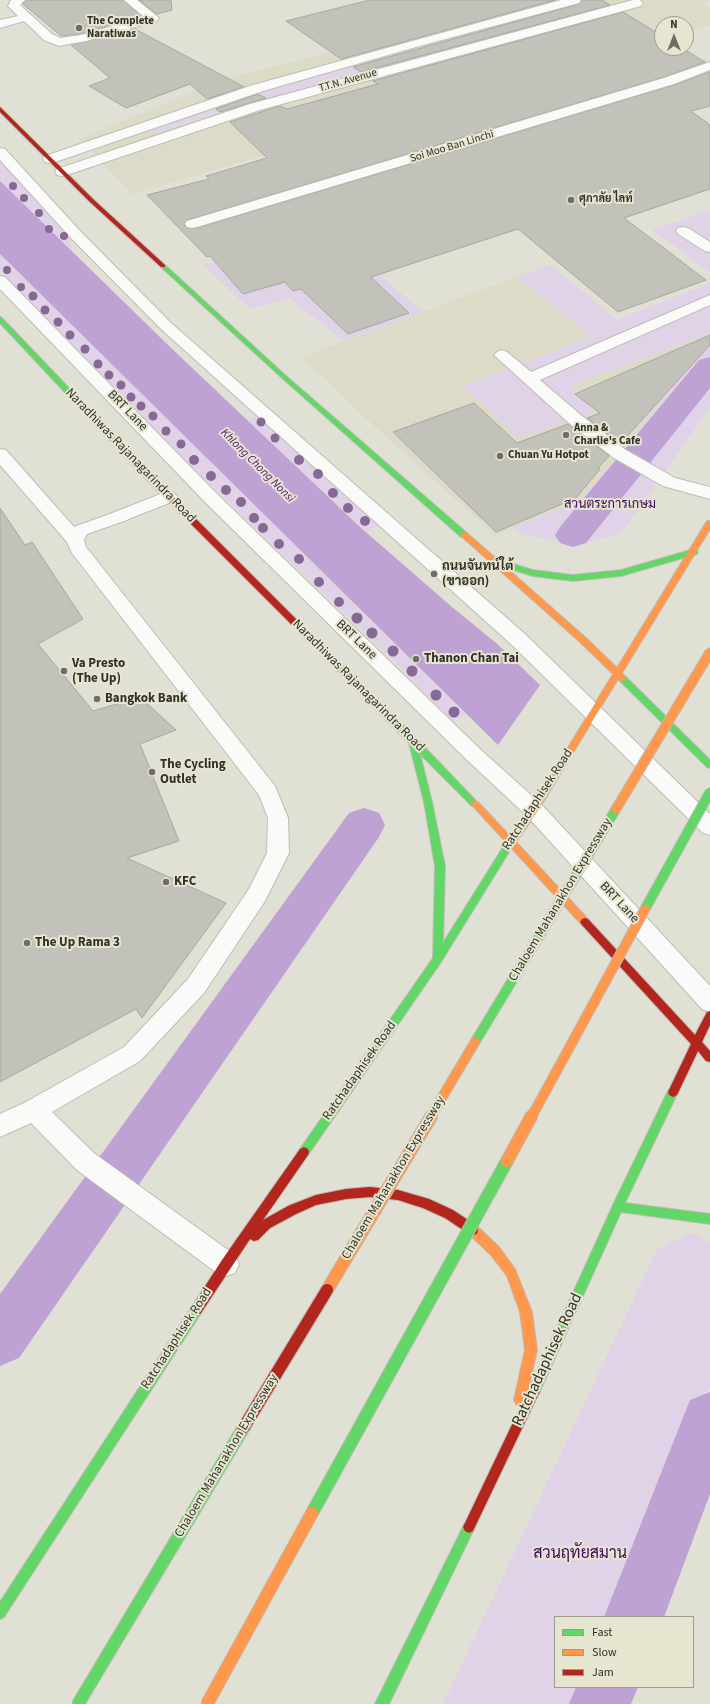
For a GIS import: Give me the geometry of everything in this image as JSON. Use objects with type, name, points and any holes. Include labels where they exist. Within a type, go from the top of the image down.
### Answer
[{"type":"main road","points":[[0,109],[62,172],[283,376],[583,640],[710,765]]},
{"type":"main road","name":"Naradhiwas Rajanagarindra Road","points":[[0,319],[168,497],[412,739],[511,841],[710,1058]]},
{"type":"main road","name":"Ratchadaphisek Road","points":[[0,1613],[226,1264],[438,959],[511,841],[534,810],[592,713],[694,552],[710,523]]},
{"type":"main road","points":[[493,561],[532,573],[584,578],[621,573],[694,552]]},
{"type":"main road","name":"Chaloem Mahanakhon Expressway","points":[[78,1704],[710,652]]},
{"type":"main road","points":[[412,739],[428,802],[440,866],[438,959]]},
{"type":"main road","points":[[207,1704],[710,792]]},
{"type":"main road","name":"Ratchadaphisek Road","points":[[382,1704],[511,1440],[618,1207],[710,1015]]},
{"type":"main road","points":[[226,1264],[266,1224],[292,1210],[316,1200],[346,1194],[370,1192],[398,1195],[425,1203],[449,1214],[473,1230],[495,1251],[511,1273],[526,1312],[531,1350],[511,1440]]},
{"type":"main road","points":[[618,1207],[710,1219]]},
{"type":"street","name":"T.T.N. Avenue","points":[[50,159],[258,88],[412,44],[575,0]]},
{"type":"street","name":"T.T.N. Avenue","points":[[62,172],[255,107],[642,2],[615,0]]},
{"type":"street","name":"Soi Moo Ban Linchi","points":[[192,224],[669,81],[710,66]]},
{"type":"street","points":[[121,516],[168,497]]},
{"type":"lane","points":[[19,0],[14,3],[14,6],[54,41],[59,42],[68,41],[153,18],[130,0]]},
{"type":"lane","points":[[0,24],[26,17]]},
{"type":"lane","points":[[0,152],[76,235],[166,326],[542,662],[592,713],[710,827]]},
{"type":"lane","points":[[683,231],[710,248]]},
{"type":"lane","name":"BRT Lane","points":[[0,280],[211,498],[468,750],[534,810],[710,1002]]},
{"type":"lane","points":[[529,378],[710,300]]},
{"type":"lane","points":[[502,355],[576,420],[620,454],[669,482],[710,493]]},
{"type":"lane","points":[[0,454],[75,540],[78,550],[268,792],[278,818],[278,853],[257,895],[196,986],[132,1054],[34,1110],[0,1126]]},
{"type":"lane","points":[[75,540],[81,530],[121,516]]},
{"type":"lane","points":[[34,1110],[86,1162],[226,1264]]},
{"type":"shaded area","points":[[513,0],[710,0],[702,3],[710,8],[710,25],[694,30],[694,16],[654,16],[654,41],[132,194],[79,139],[230,77],[521,6]]},
{"type":"shaded area","points":[[517,277],[592,336],[464,386],[517,436],[593,412],[569,385],[710,334],[710,339],[614,461],[580,500],[495,535],[371,423],[302,357]]},
{"type":"green space","points":[[594,0],[608,1],[607,5],[229,109],[158,133],[152,132],[151,128],[275,88]]},
{"type":"green space","points":[[0,161],[68,234],[73,251],[0,181]]},
{"type":"green space","points":[[710,210],[710,272],[652,230]]},
{"type":"green space","points":[[325,229],[423,312],[344,341],[289,298],[250,309],[203,265]]},
{"type":"green space","points":[[0,254],[466,714],[452,721],[395,662],[190,465],[0,271]]},
{"type":"green space","points":[[551,265],[617,320],[710,283],[710,334],[570,385],[593,412],[519,438],[463,386],[591,336],[517,277]]},
{"type":"green space","name":"สวนตระการเกษม","points":[[710,339],[710,407],[621,533],[589,542],[553,540],[525,535],[512,528],[580,500],[614,461]]},
{"type":"green space","points":[[259,414],[381,524],[366,532],[247,421]]},
{"type":"green space","name":"สวนฤทัยสมาน","points":[[691,1233],[710,1242],[710,1386],[621,1616],[554,1616],[554,1688],[595,1688],[588,1704],[443,1704],[657,1249]]},
{"type":"water","name":"Khlong Chong Nonsi","points":[[0,181],[168,345],[360,527],[496,643],[540,685],[498,745],[0,254]]},
{"type":"building","name":"The Complete Naratiwas","points":[[26,0],[123,0],[141,16],[81,34],[61,36],[23,4]]},
{"type":"building","points":[[139,0],[171,0],[172,10],[157,14]]},
{"type":"building","points":[[370,0],[555,0],[341,59],[286,21]]},
{"type":"building","points":[[582,0],[602,0],[610,5],[361,72],[353,67],[579,4]]},
{"type":"building","points":[[623,12],[654,31],[654,56],[694,55],[705,62],[664,77],[187,220],[184,225],[187,228],[197,228],[674,85],[710,72],[710,106],[691,111],[710,125],[710,189],[624,218],[706,280],[618,312],[518,229],[371,277],[409,313],[348,334],[301,289],[293,291],[285,282],[243,294],[210,256],[207,257],[147,195],[209,179],[206,176],[267,158],[230,122],[280,106],[287,109],[378,84],[373,81]]},
{"type":"building","points":[[135,29],[244,87],[207,99],[190,84],[126,108],[89,86],[110,78],[71,45]]},
{"type":"building","points":[[258,94],[266,98],[220,112],[216,109]]},
{"type":"building","points":[[710,335],[710,345],[620,444],[587,418],[600,413],[575,394]]},
{"type":"building","name":"Chuan Yu Hotpot","points":[[474,403],[517,443],[568,424],[609,456],[598,468],[600,469],[576,498],[496,532],[393,432]]},
{"type":"building","points":[[0,508],[25,545],[32,542],[83,619],[38,644],[93,711],[140,697],[176,730],[140,744],[179,841],[127,858],[226,903],[142,1018],[136,1009],[0,1082]]},
{"type":"waterway","points":[[573,535],[710,367]]},
{"type":"waterway","points":[[0,1339],[364,825]]},
{"type":"waterway","points":[[634,1616],[710,1420]]},
{"type":"waterway","points":[[600,1704],[607,1688]]},
{"type":"traffic: fast","points":[[163,266],[283,376],[464,535]]},
{"type":"traffic: fast","points":[[0,319],[150,478]]},
{"type":"traffic: fast","points":[[500,563],[533,573],[573,578],[621,573],[694,552]]},
{"type":"traffic: fast","points":[[316,644],[475,804]]},
{"type":"traffic: fast","points":[[622,678],[710,765]]},
{"type":"traffic: fast","points":[[412,739],[428,802],[440,866],[438,959]]},
{"type":"traffic: fast","points":[[645,909],[710,792]]},
{"type":"traffic: fast","points":[[475,1042],[616,809]]},
{"type":"traffic: fast","points":[[304,1152],[438,959],[513,839]]},
{"type":"traffic: fast","points":[[534,1391],[618,1207],[673,1092]]},
{"type":"traffic: fast","points":[[312,1513],[507,1161]]},
{"type":"traffic: fast","points":[[618,1207],[710,1219]]},
{"type":"traffic: fast","points":[[0,1613],[197,1309]]},
{"type":"traffic: fast","points":[[78,1704],[244,1427]]},
{"type":"traffic: fast","points":[[382,1704],[469,1527]]},
{"type":"traffic: slow","points":[[513,839],[534,810],[710,523]]},
{"type":"traffic: slow","points":[[464,535],[583,640],[622,678]]},
{"type":"traffic: slow","points":[[616,809],[710,652]]},
{"type":"traffic: slow","points":[[475,804],[585,922]]},
{"type":"traffic: slow","points":[[507,1161],[645,909]]},
{"type":"traffic: slow","points":[[327,1290],[475,1042]]},
{"type":"traffic: slow","points":[[473,1230],[495,1251],[511,1273],[526,1312],[531,1350],[520,1400]]},
{"type":"traffic: slow","points":[[207,1704],[312,1513]]},
{"type":"traffic: jam","points":[[0,109],[92,201],[163,266]]},
{"type":"traffic: jam","points":[[150,478],[316,644]]},
{"type":"traffic: jam","points":[[585,922],[710,1058]]},
{"type":"traffic: jam","points":[[673,1092],[710,1015]]},
{"type":"traffic: jam","points":[[197,1309],[226,1264],[304,1152]]},
{"type":"traffic: jam","points":[[254,1236],[266,1224],[292,1210],[316,1200],[346,1194],[370,1192],[398,1195],[425,1203],[449,1214],[473,1230]]},
{"type":"traffic: jam","points":[[244,1427],[327,1290]]},
{"type":"traffic: jam","points":[[469,1527],[534,1391]]},
{"type":"place","name":"The Complete Naratiwas","points":[[79,28]]},
{"type":"place","name":"ศุภาลัย ไลท์","points":[[571,200]]},
{"type":"place","name":"Anna & Charlie's Cafe","points":[[566,435]]},
{"type":"place","name":"Chuan Yu Hotpot","points":[[500,456]]},
{"type":"place","name":"ถนนจันทน์ใต้ (ขาออก)","points":[[434,574]]},
{"type":"place","name":"Thanon Chan Tai","points":[[416,659]]},
{"type":"place","name":"Va Presto (The Up)","points":[[64,671]]},
{"type":"place","name":"Bangkok Bank","points":[[97,699]]},
{"type":"place","name":"The Cycling Outlet","points":[[152,772]]},
{"type":"place","name":"KFC","points":[[166,882]]},
{"type":"place","name":"The Up Rama 3","points":[[27,943]]}]
